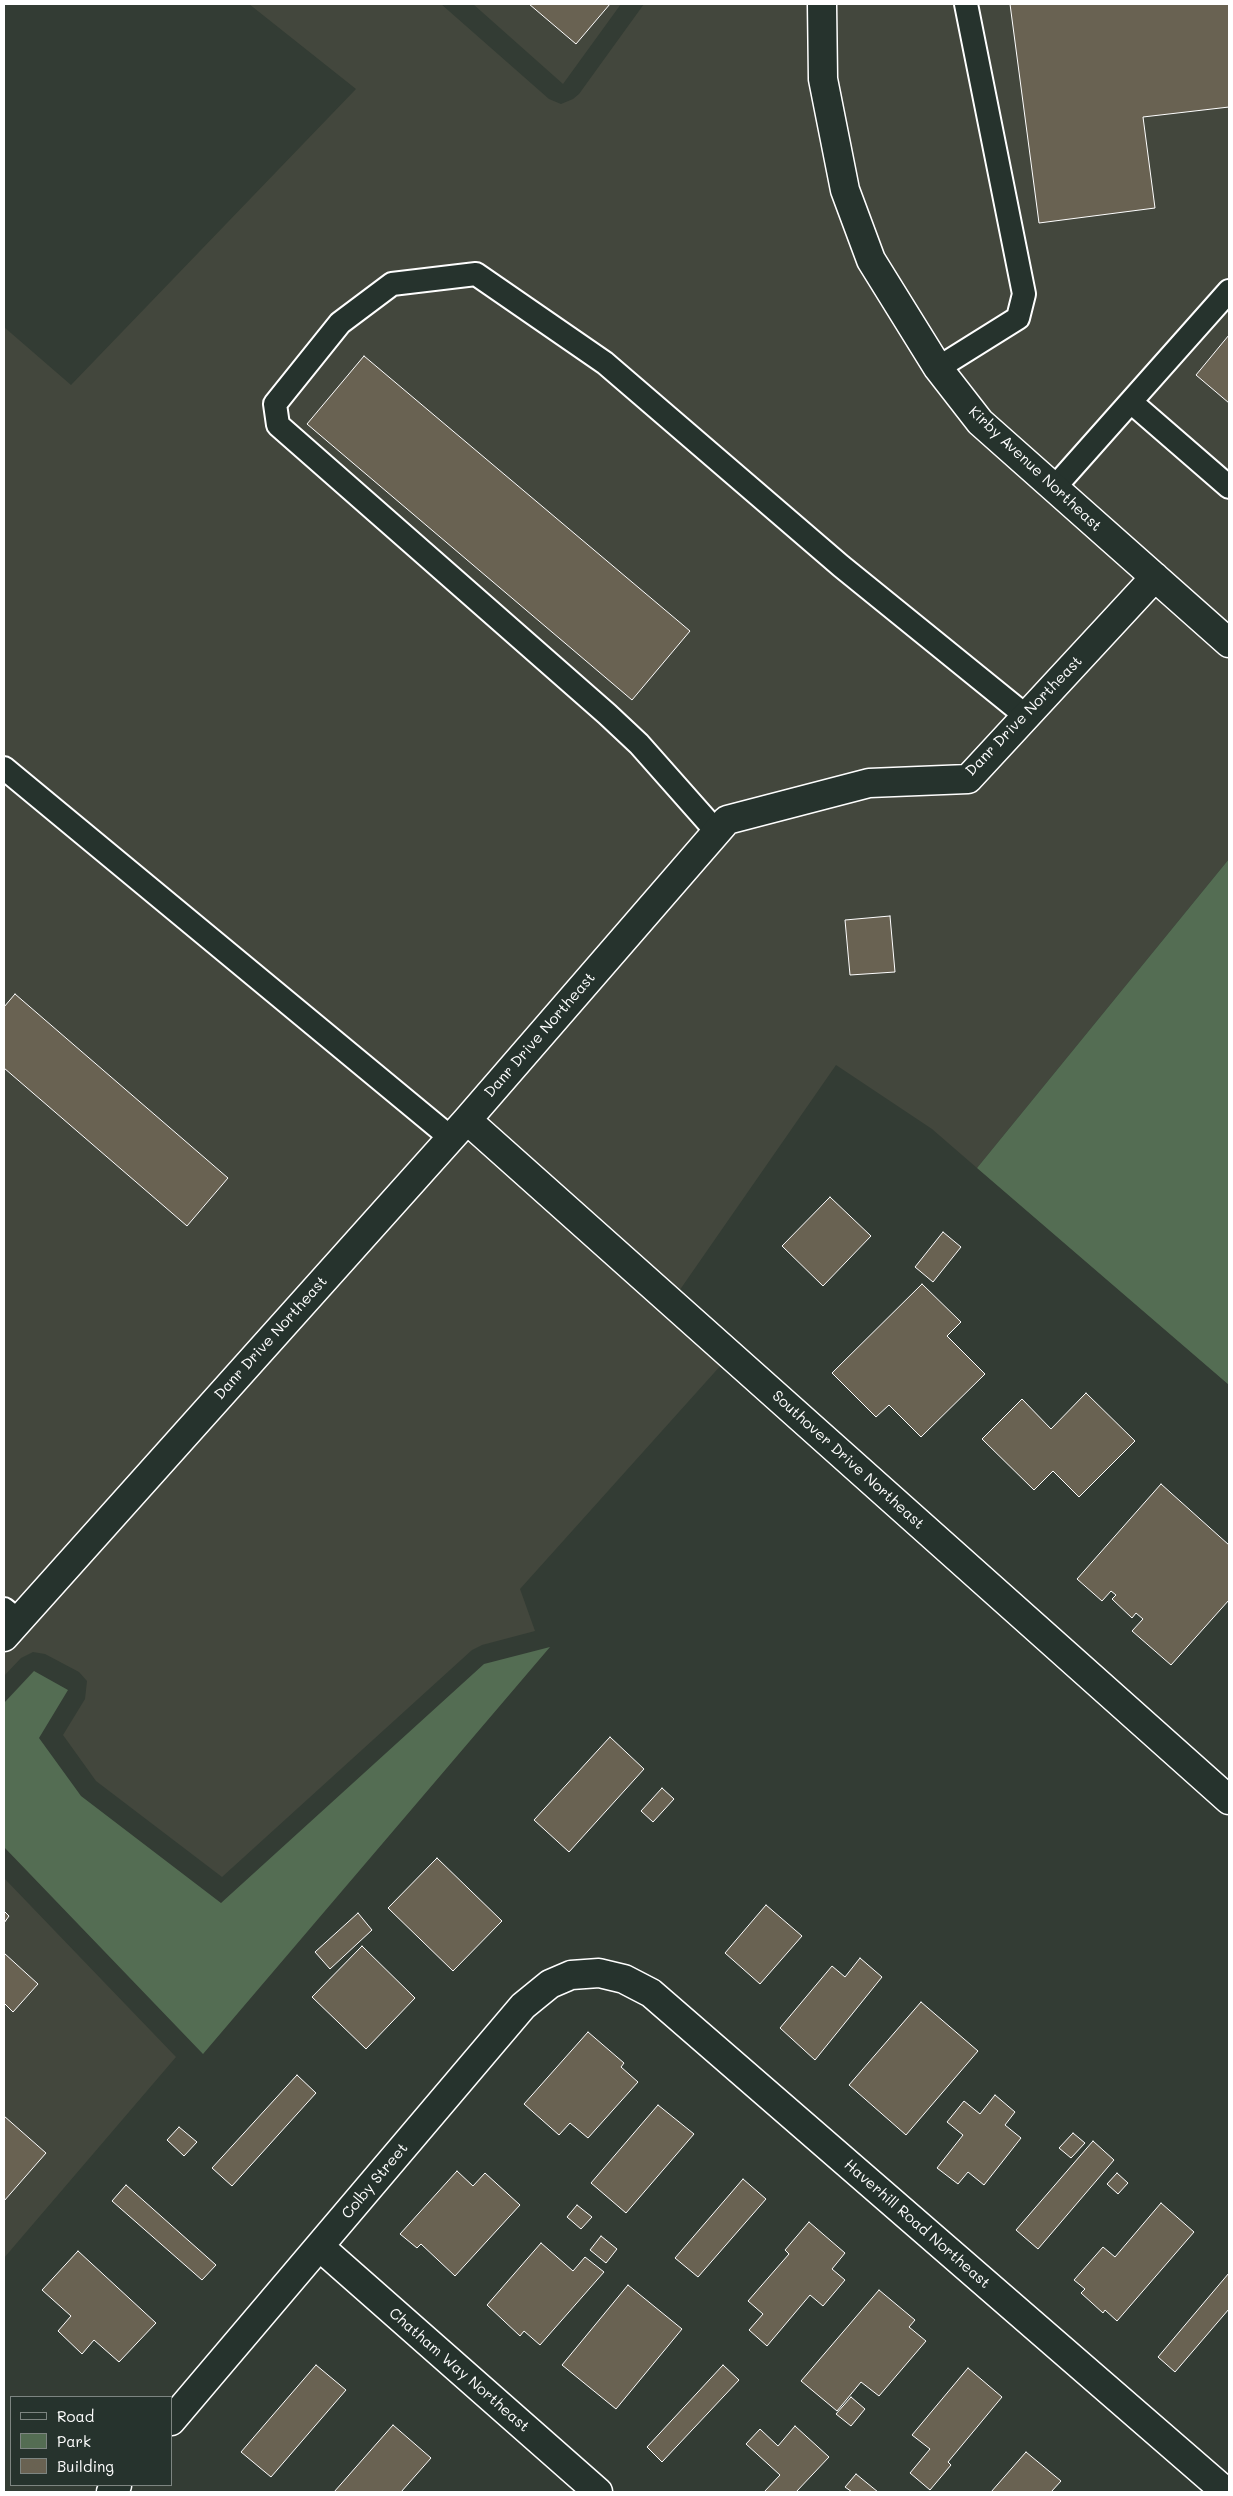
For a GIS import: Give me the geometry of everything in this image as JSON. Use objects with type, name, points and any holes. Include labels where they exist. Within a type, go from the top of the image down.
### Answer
[{"type":"street","name":"Kirby Avenue Northeast","points":[[822,4],[823,80],[845,190],[871,260],[938,368],[980,422],[1229,643]]},
{"type":"street","name":"Danr Drive Northeast","points":[[9,1622],[459,1129],[727,820],[869,783],[968,779],[1155,576]]},
{"type":"street","name":"Southover Drive Northeast","points":[[459,1129],[1229,1800]]},
{"type":"street","name":"Colby Street","points":[[172,2420],[523,2006],[550,1984],[571,1975],[598,1973]]},
{"type":"street","name":"Haverhill Road Northeast","points":[[598,1973],[624,1979],[651,1993],[1226,2492]]},
{"type":"street","name":"Chatham Way Northeast","points":[[320,2247],[598,2492]]},
{"type":"lane","points":[[938,368],[1018,318],[1024,294],[966,4]]},
{"type":"lane","points":[[716,831],[632,738],[278,425],[275,404],[334,330],[340,323],[392,284],[476,274],[605,363],[841,566],[1026,716]]},
{"type":"lane","points":[[1054,488],[1229,291]]},
{"type":"lane","points":[[1131,402],[1229,487]]},
{"type":"lane","points":[[4,768],[459,1129]]},
{"type":"shaded area","points":[[249,4],[441,4],[549,99],[561,104],[579,94],[644,4],[1229,4],[1229,859],[977,1168],[932,1129],[836,1065],[677,1294],[740,1344],[520,1589],[535,1631],[482,1645],[472,1650],[222,1877],[96,1781],[63,1735],[85,1699],[87,1681],[79,1672],[45,1654],[33,1652],[21,1658],[4,1676],[4,327],[71,385],[356,89]]},
{"type":"shaded area","points":[[473,4],[621,4],[563,84]]},
{"type":"shaded area","points":[[4,1878],[176,2057],[4,2258]]},
{"type":"green space","points":[[1229,859],[1229,1385],[977,1168]]},
{"type":"green space","points":[[550,1647],[203,2054],[4,1847],[4,1703],[34,1671],[68,1690],[39,1738],[81,1796],[221,1903],[484,1664]]},
{"type":"building","points":[[529,4],[610,4],[576,44]]},
{"type":"building","points":[[1010,4],[1229,4],[1229,107],[1143,117],[1155,208],[1039,223]]},
{"type":"building","points":[[1229,335],[1229,403],[1196,375]]},
{"type":"building","points":[[364,356],[690,631],[632,700],[307,424]]},
{"type":"building","points":[[890,916],[895,972],[850,975],[845,920]]},
{"type":"building","points":[[15,994],[228,1178],[187,1226],[4,1068],[4,1007]]},
{"type":"building","points":[[830,1197],[871,1236],[823,1286],[782,1246]]},
{"type":"building","points":[[943,1232],[961,1247],[933,1282],[915,1267]]},
{"type":"building","points":[[922,1284],[961,1322],[947,1336],[985,1374],[921,1437],[889,1405],[876,1417],[832,1373]]},
{"type":"building","points":[[1086,1393],[1135,1441],[1079,1497],[1053,1471],[1034,1490],[982,1439],[1022,1399],[1051,1429]]},
{"type":"building","points":[[1161,1484],[1229,1545],[1229,1600],[1171,1665],[1132,1631],[1143,1619],[1136,1613],[1132,1618],[1112,1599],[1116,1595],[1111,1591],[1102,1601],[1077,1579]]},
{"type":"building","points":[[610,1737],[644,1769],[569,1852],[534,1820]]},
{"type":"building","points":[[662,1788],[674,1799],[653,1822],[641,1811]]},
{"type":"building","points":[[437,1858],[502,1921],[453,1971],[388,1908]]},
{"type":"building","points":[[766,1905],[802,1936],[760,1984],[725,1953]]},
{"type":"building","points":[[4,1911],[9,1916],[4,1923]]},
{"type":"building","points":[[358,1913],[372,1930],[330,1969],[315,1952]]},
{"type":"building","points":[[362,1946],[415,1998],[366,2049],[312,1997]]},
{"type":"building","points":[[4,1953],[38,1984],[13,2012],[4,2003]]},
{"type":"building","points":[[860,1958],[882,1977],[815,2060],[780,2028],[832,1966],[845,1977]]},
{"type":"building","points":[[921,2002],[978,2051],[906,2135],[849,2085]]},
{"type":"building","points":[[588,2032],[624,2063],[621,2067],[638,2082],[588,2138],[570,2123],[559,2135],[524,2104]]},
{"type":"building","points":[[297,2075],[316,2093],[232,2186],[212,2168]]},
{"type":"building","points":[[995,2095],[1015,2112],[1005,2125],[1021,2138],[984,2185],[968,2172],[958,2184],[937,2168],[963,2135],[947,2122],[964,2101],[980,2114]]},
{"type":"building","points":[[658,2105],[694,2134],[626,2213],[591,2183]]},
{"type":"building","points":[[4,2116],[46,2153],[4,2201]]},
{"type":"building","points":[[179,2127],[197,2142],[184,2156],[167,2140]]},
{"type":"building","points":[[1073,2133],[1085,2143],[1071,2158],[1059,2148]]},
{"type":"building","points":[[1093,2141],[1114,2160],[1038,2249],[1016,2230]]},
{"type":"building","points":[[457,2171],[473,2186],[485,2173],[520,2205],[455,2276],[421,2244],[417,2248],[400,2234]]},
{"type":"building","points":[[1117,2173],[1128,2183],[1118,2194],[1107,2184]]},
{"type":"building","points":[[743,2179],[766,2199],[698,2277],[675,2258]]},
{"type":"building","points":[[126,2185],[216,2265],[202,2280],[112,2201]]},
{"type":"building","points":[[1161,2203],[1194,2232],[1117,2321],[1105,2310],[1103,2313],[1081,2293],[1085,2289],[1074,2280],[1103,2247],[1115,2257]]},
{"type":"building","points":[[577,2205],[592,2217],[581,2229],[567,2217]]},
{"type":"building","points":[[809,2222],[845,2253],[832,2269],[845,2280],[823,2306],[810,2295],[767,2346],[749,2330],[763,2314],[748,2301],[789,2254],[785,2250]]},
{"type":"building","points":[[601,2236],[617,2249],[606,2263],[590,2250]]},
{"type":"building","points":[[541,2243],[573,2271],[585,2257],[604,2272],[540,2345],[524,2331],[520,2336],[487,2305]]},
{"type":"building","points":[[78,2251],[156,2323],[119,2362],[94,2340],[82,2354],[58,2331],[71,2316],[42,2290]]},
{"type":"building","points":[[1229,2273],[1229,2309],[1175,2372],[1158,2357]]},
{"type":"building","points":[[628,2285],[682,2329],[616,2409],[562,2365]]},
{"type":"building","points":[[879,2290],[915,2320],[909,2327],[926,2341],[879,2396],[861,2382],[837,2411],[801,2381]]},
{"type":"building","points":[[316,2365],[346,2390],[271,2477],[241,2452]]},
{"type":"building","points":[[723,2365],[739,2380],[662,2462],[647,2447]]},
{"type":"building","points":[[968,2368],[1002,2397],[948,2462],[951,2465],[930,2490],[910,2473],[930,2449],[912,2435]]},
{"type":"building","points":[[851,2397],[865,2409],[851,2426],[836,2414]]},
{"type":"building","points":[[393,2425],[431,2458],[401,2492],[334,2492]]},
{"type":"building","points":[[795,2426],[829,2457],[796,2492],[764,2492],[780,2475],[746,2444],[760,2429],[778,2446]]},
{"type":"building","points":[[1026,2452],[1061,2481],[1051,2492],[991,2492]]},
{"type":"building","points":[[856,2474],[878,2492],[852,2492],[845,2487]]}]
